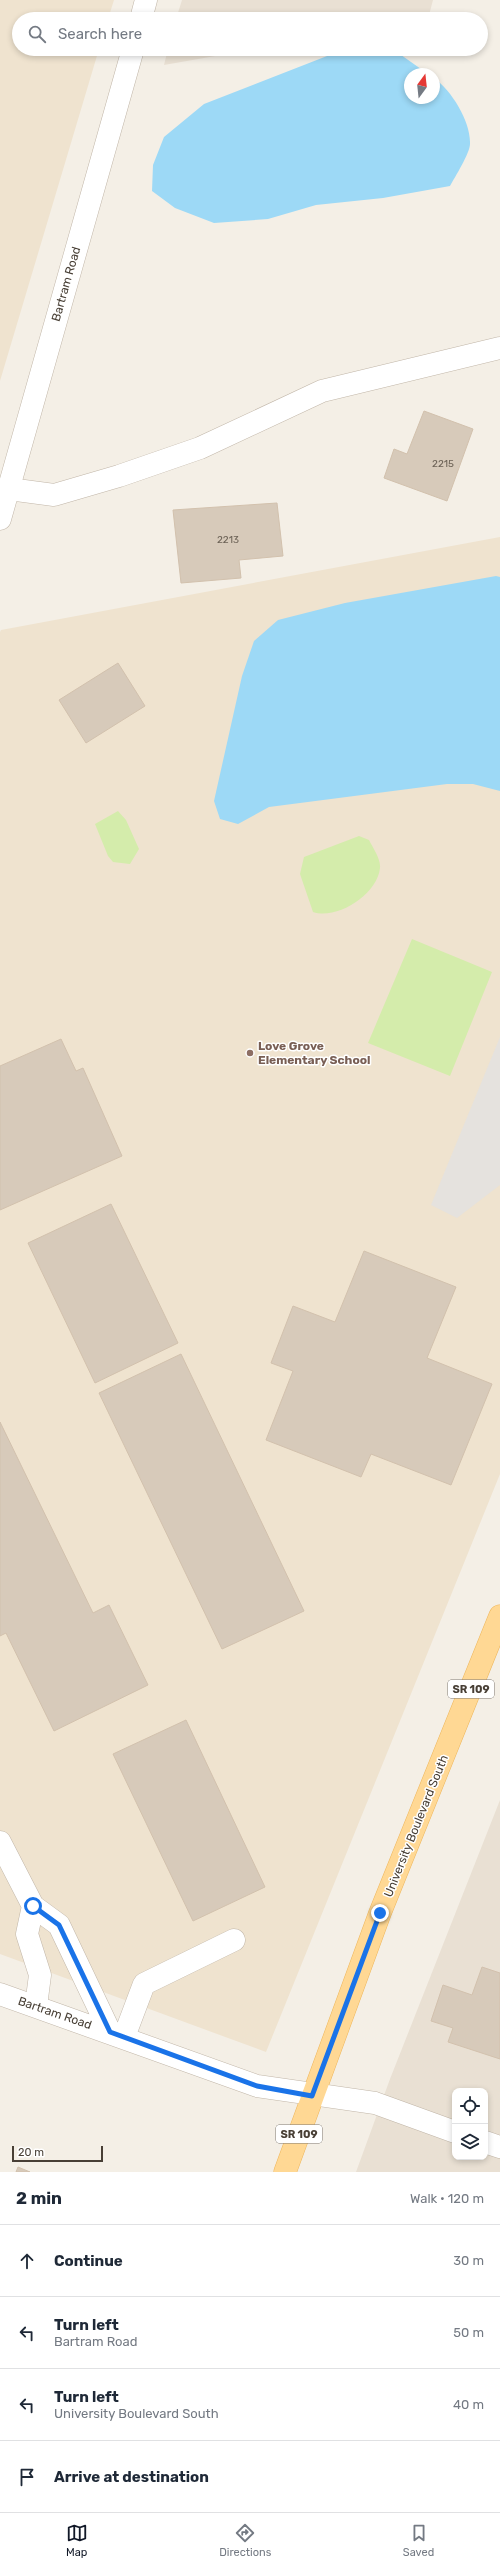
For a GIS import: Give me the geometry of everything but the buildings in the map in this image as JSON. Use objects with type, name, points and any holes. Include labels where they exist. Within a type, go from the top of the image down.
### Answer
[{"type":"main road","name":"University Boulevard South","points":[[285,2172],[380,1913],[500,1616]]},
{"type":"street","points":[[143,12],[146,0]]},
{"type":"street","name":"Bartram Road","points":[[0,520],[130,56]]},
{"type":"street","points":[[9,489],[54,494],[119,476],[200,448],[322,391],[500,348]]},
{"type":"street","points":[[0,1842],[33,1906],[59,1925],[117,2034]]},
{"type":"street","points":[[33,1906],[27,1934],[40,1975],[36,2006]]},
{"type":"street","points":[[117,2034],[144,1984],[234,1940]]},
{"type":"street","name":"Bartram Road","points":[[0,1994],[117,2034],[257,2086],[312,2096],[375,2103],[452,2131]]},
{"type":"street","points":[[488,2143],[500,2147]]},
{"type":"shaded area","points":[[0,0],[114,0],[110,12],[12,12],[12,56],[97,56],[0,381]]},
{"type":"shaded area","points":[[182,0],[433,0],[430,12],[178,12]]},
{"type":"shaded area","points":[[166,56],[215,56],[164,65]]},
{"type":"shaded area","name":"Love Grove Elementary School","points":[[500,537],[500,1474],[266,2052],[0,1954],[0,632],[1,630]]},
{"type":"shaded area","points":[[500,1037],[500,1185],[457,1218],[431,1205]]},
{"type":"shaded area","points":[[500,1800],[500,2172],[356,2172],[390,2079]]},
{"type":"green space","points":[[118,811],[126,820],[139,849],[130,864],[113,862],[108,856],[95,824]]},
{"type":"green space","points":[[359,836],[369,840],[379,861],[380,868],[372,887],[364,896],[344,909],[323,914],[313,912],[300,874],[304,857]]},
{"type":"green space","points":[[412,939],[492,972],[450,1076],[368,1043]]},
{"type":"water","points":[[327,56],[402,56],[420,68],[404,68],[404,104],[440,104],[440,83],[454,99],[464,117],[470,144],[465,159],[450,186],[383,198],[316,205],[268,219],[214,223],[175,208],[152,191],[153,165],[164,137],[204,104]]},
{"type":"water","points":[[496,576],[500,577],[500,791],[473,784],[447,784],[269,807],[238,824],[220,819],[214,801],[242,676],[254,641],[278,620],[345,603]]},
{"type":"place","name":"Love Grove Elementary School","points":[[250,1053]]},
{"type":"route","points":[[33,1906],[59,1925],[110,2032],[257,2086],[312,2096],[380,1913]]}]
